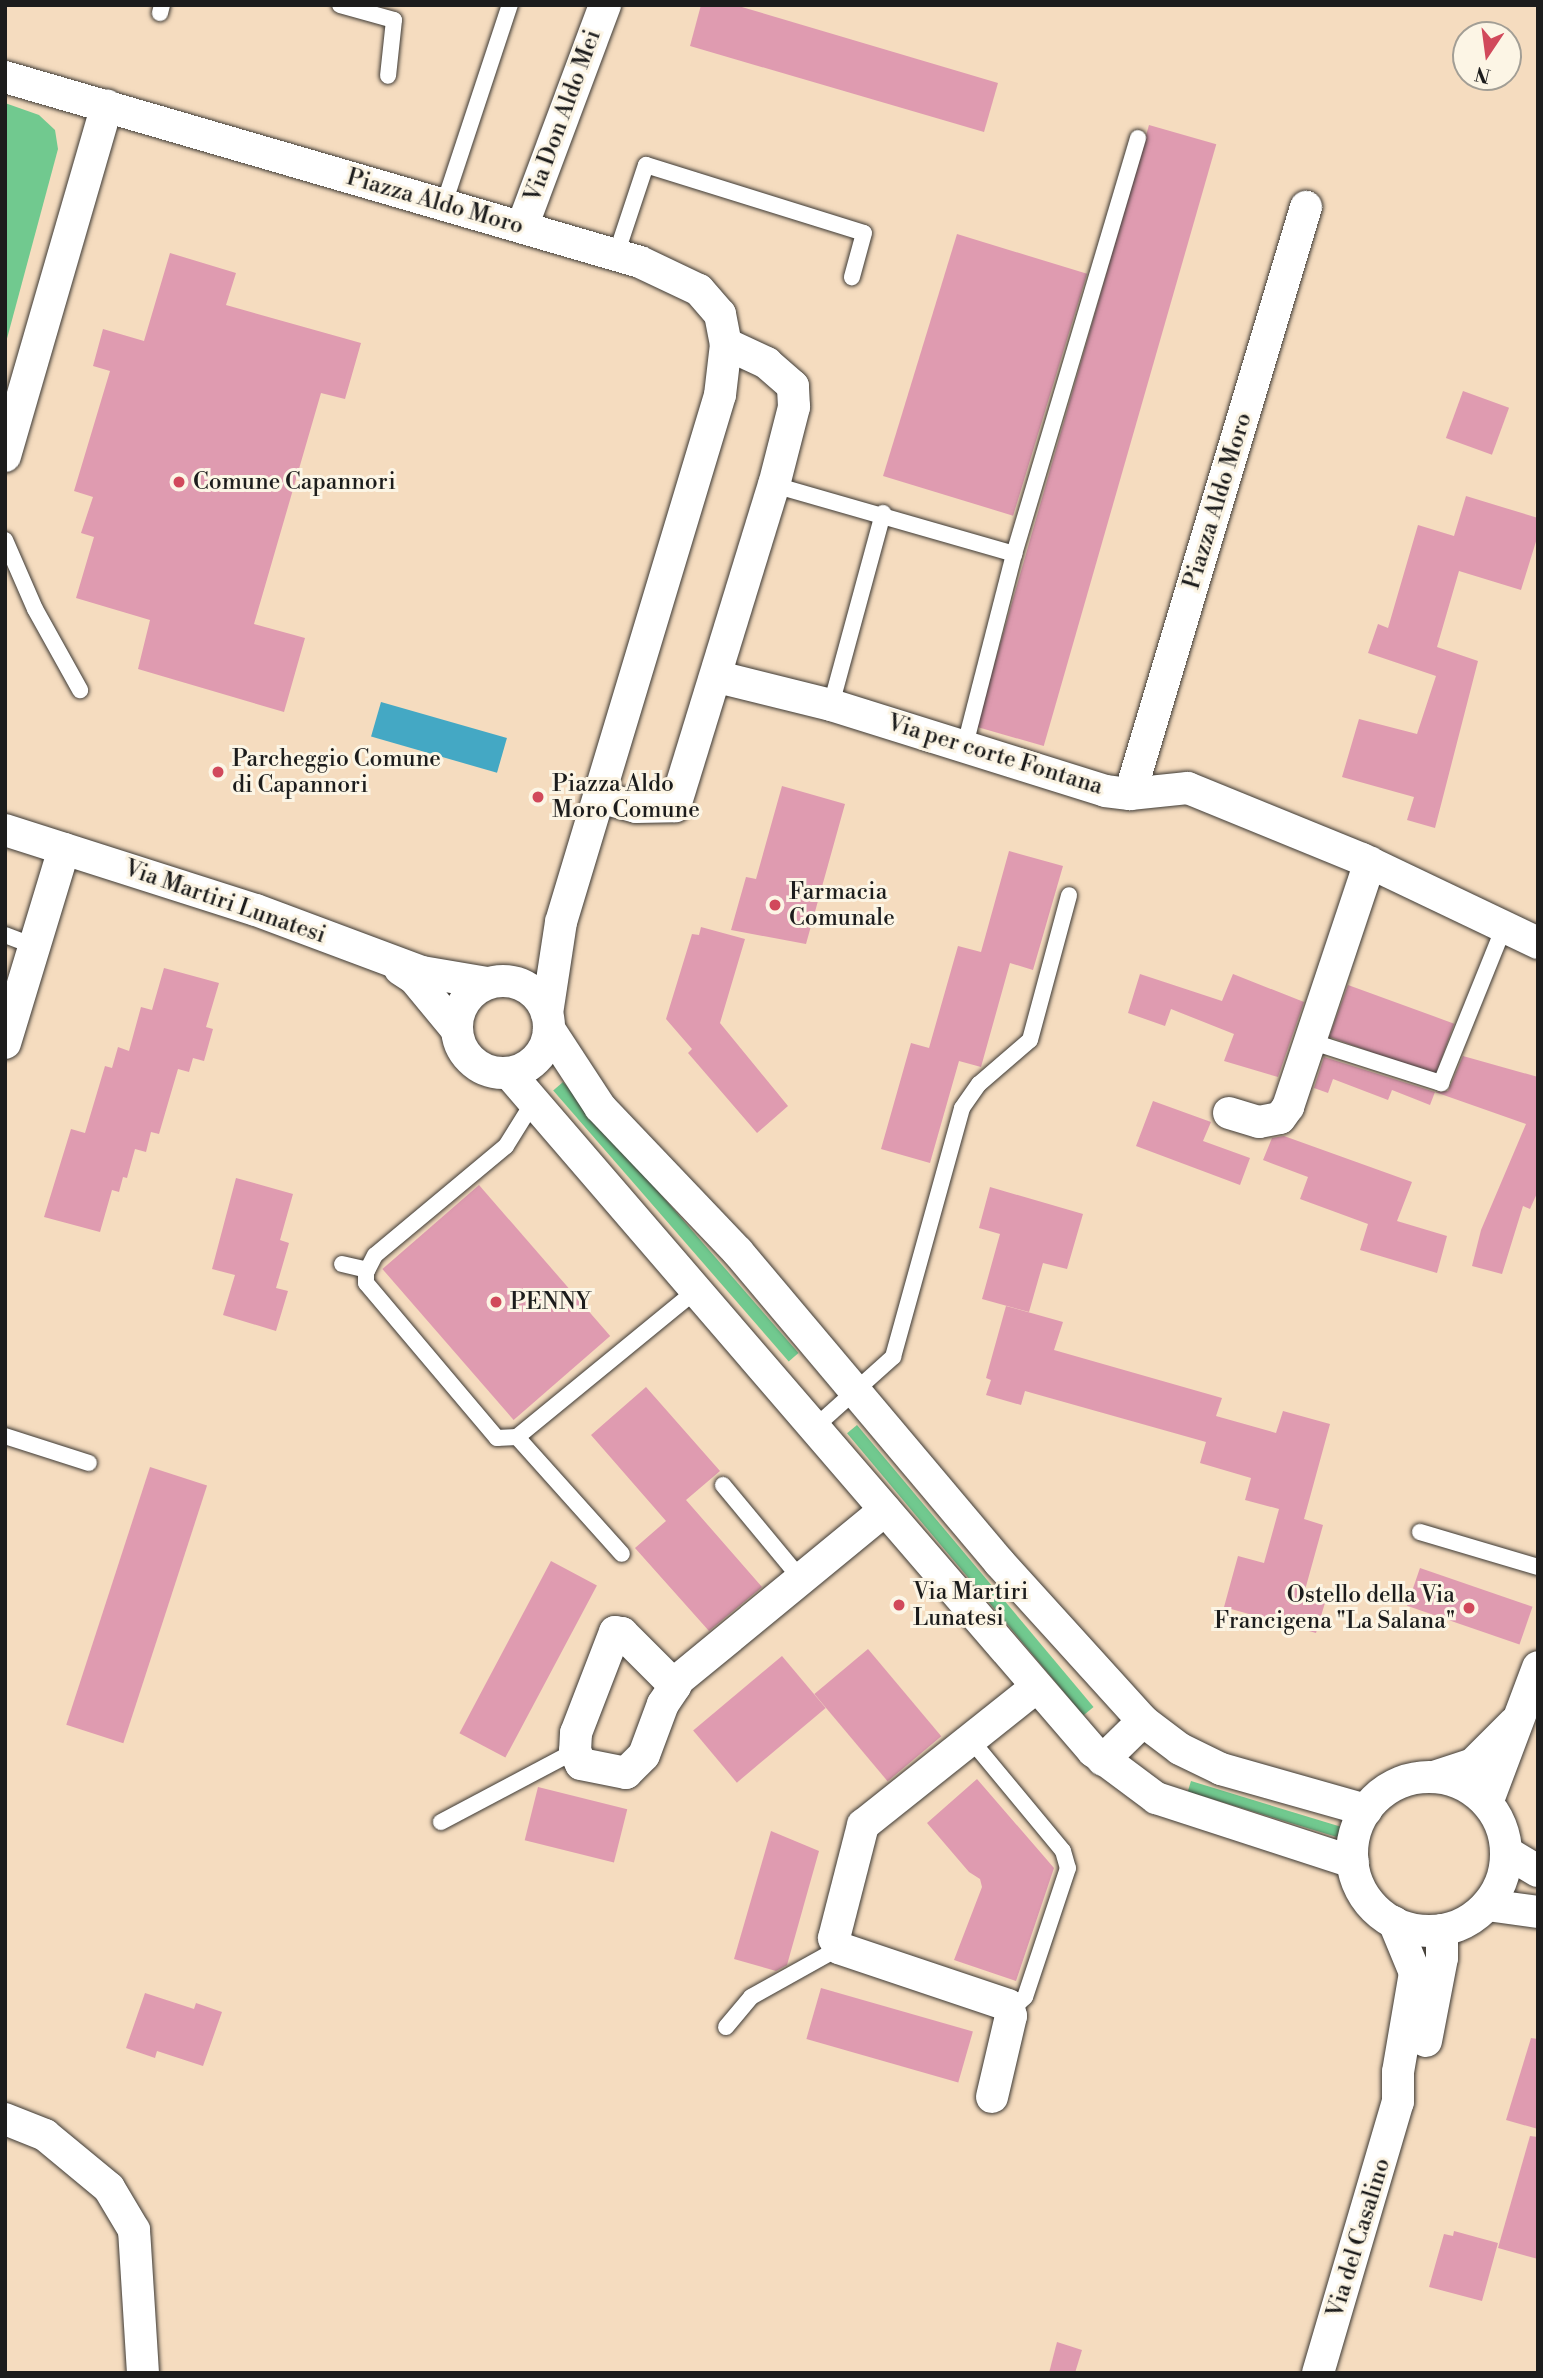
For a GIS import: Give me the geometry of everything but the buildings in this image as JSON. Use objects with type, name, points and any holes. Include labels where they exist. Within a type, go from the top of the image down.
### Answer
[{"type":"street","name":"Via Don Aldo Mei","points":[[522,227],[605,5]]},
{"type":"street","name":"Piazza Aldo Moro","points":[[5,77],[616,255],[699,290],[720,314],[726,344],[720,395],[561,922],[548,1022]]},
{"type":"street","points":[[5,456],[107,106]]},
{"type":"street","name":"Piazza Aldo Moro","points":[[1130,794],[1306,207]]},
{"type":"street","points":[[599,797],[636,807],[675,806],[718,677],[774,485],[794,407],[793,386],[767,363],[726,344]]},
{"type":"street","name":"Via per corte Fontana","points":[[718,677],[831,705],[1105,791],[1130,794],[1188,788],[1370,862],[1538,943]]},
{"type":"street","name":"Via Martiri Lunatesi","points":[[5,830],[256,910],[448,979],[529,988],[600,1107],[738,1252],[854,1392],[1143,1721],[1180,1749],[1221,1769],[1366,1810]]},
{"type":"street","points":[[5,1043],[64,849]]},
{"type":"street","points":[[1229,1113],[1259,1122],[1280,1118],[1288,1107],[1370,862]]},
{"type":"street","name":"Piazza Aldo Moro","points":[[494,982],[544,948],[561,922]]},
{"type":"street","name":"Via Martiri Lunatesi","points":[[384,958],[414,978],[456,1029],[466,1056],[479,1067],[509,1073]]},
{"type":"street","points":[[456,1029],[464,1001],[494,982]]},
{"type":"street","points":[[548,1022],[537,1058],[509,1073],[698,1289],[1035,1688],[1103,1760],[1156,1798],[1179,1808],[1353,1862]]},
{"type":"street","points":[[675,1686],[622,1633],[615,1632],[576,1733],[575,1751],[580,1764],[625,1773],[644,1755],[675,1686],[885,1510]]},
{"type":"street","points":[[1487,1804],[1538,1667]]},
{"type":"street","points":[[992,2097],[1010,2011],[995,2000],[839,1948],[834,1938],[863,1825],[1035,1688]]},
{"type":"street","points":[[1434,1777],[1472,1790],[1487,1804],[1497,1818],[1506,1852],[1505,1871],[1487,1906],[1459,1926],[1442,1930],[1409,1928],[1394,1922],[1366,1897],[1353,1862],[1353,1844],[1366,1810],[1395,1785],[1434,1777],[1473,1764],[1520,1718]]},
{"type":"street","points":[[1103,1760],[1143,1721]]},
{"type":"street","points":[[1506,1852],[1538,1871]]},
{"type":"street","points":[[1487,1906],[1538,1912]]},
{"type":"street","name":"Via del Casalino","points":[[1394,1922],[1415,1973],[1398,2072],[1398,2102]]},
{"type":"street","name":"Via del Casalino","points":[[1318,2373],[1398,2102],[1416,2074],[1427,2038],[1442,1958],[1442,1930]]},
{"type":"street","points":[[5,2119],[45,2135],[109,2188],[134,2230],[143,2373]]},
{"type":"lane","points":[[340,5],[394,20],[388,76]]},
{"type":"lane","points":[[444,204],[510,5]]},
{"type":"lane","points":[[965,745],[1014,554],[1138,138]]},
{"type":"lane","points":[[616,255],[646,165],[864,233],[852,277]]},
{"type":"lane","points":[[774,485],[883,513],[1014,554]]},
{"type":"lane","points":[[831,705],[883,513]]},
{"type":"lane","points":[[5,540],[36,609],[80,690]]},
{"type":"lane","points":[[815,1427],[893,1357],[962,1108],[979,1084],[1030,1040],[1069,895]]},
{"type":"lane","points":[[1310,1041],[1441,1083],[1504,928]]},
{"type":"lane","points":[[5,935],[36,947]]},
{"type":"lane","points":[[534,1101],[506,1146],[375,1255],[367,1270],[366,1283],[497,1438],[517,1437],[698,1289]]},
{"type":"lane","points":[[342,1264],[367,1270]]},
{"type":"lane","points":[[5,1436],[89,1463]]},
{"type":"lane","points":[[517,1437],[622,1554]]},
{"type":"lane","points":[[723,1485],[801,1579]]},
{"type":"lane","points":[[1420,1532],[1538,1567]]},
{"type":"lane","points":[[971,1740],[1063,1851],[1068,1868],[1025,1997],[1010,2011]]},
{"type":"lane","points":[[440,1822],[575,1751]]},
{"type":"lane","points":[[726,2027],[751,1997],[839,1948]]},
{"type":"green space","points":[[5,103],[39,115],[55,130],[58,149],[5,346]]},
{"type":"green space","points":[[563,1082],[799,1353],[789,1361],[553,1091]]},
{"type":"green space","points":[[857,1425],[1094,1707],[1084,1715],[847,1433]]},
{"type":"green space","points":[[1191,1781],[1345,1828],[1342,1839],[1188,1792]]},
{"type":"water","points":[[381,702],[507,738],[497,773],[371,737]]},
{"type":"place","name":"Comune Capannori","points":[[179,482]]},
{"type":"place","name":"Parcheggio Comune di Capannori","points":[[218,772]]},
{"type":"place","name":"Piazza Aldo Moro Comune","points":[[538,797]]},
{"type":"place","name":"Farmacia Comunale","points":[[775,905]]},
{"type":"place","name":"PENNY","points":[[496,1302]]},
{"type":"place","name":"Via Martiri Lunatesi","points":[[899,1605]]},
{"type":"place","name":"Ostello della Via Francigena \"La Salana\"","points":[[1469,1608]]}]
